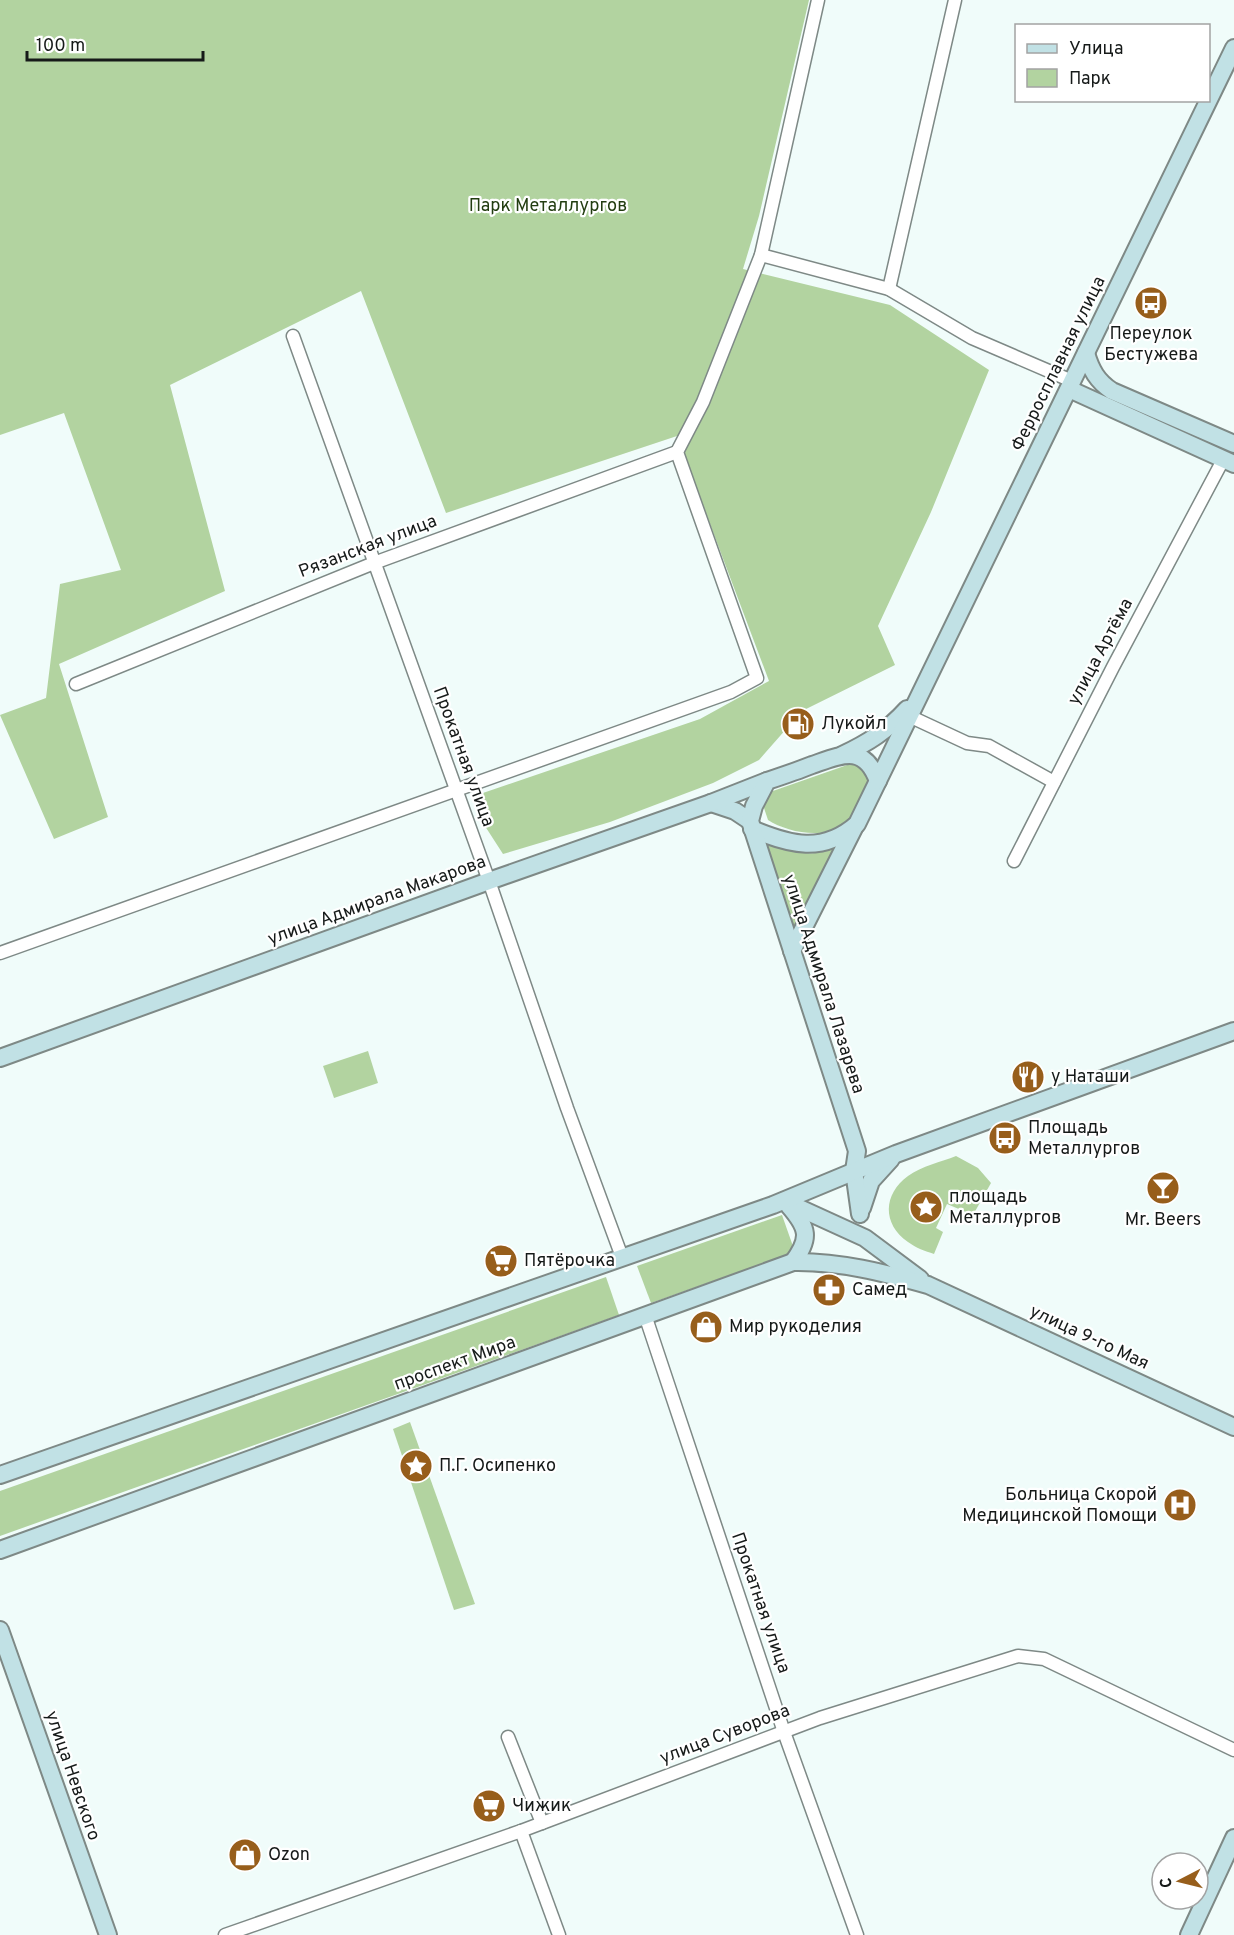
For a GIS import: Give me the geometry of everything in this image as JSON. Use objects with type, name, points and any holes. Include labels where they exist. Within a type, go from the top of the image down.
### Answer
[{"type":"main road","name":"Ферросплавная улица","points":[[1210,97],[1234,48]]},
{"type":"main road","name":"Ферросплавная улица","points":[[857,824],[1208,102]]},
{"type":"main road","points":[[1086,353],[1095,376],[1102,385],[1234,444]]},
{"type":"main road","points":[[1070,385],[1229,462]]},
{"type":"main road","points":[[842,755],[872,741],[885,732],[918,697]]},
{"type":"main road","points":[[842,755],[856,756],[869,763],[878,781]]},
{"type":"main road","name":"улица Адмирала Макарова","points":[[0,1058],[842,755]]},
{"type":"main road","points":[[751,825],[754,806],[767,781]]},
{"type":"main road","points":[[711,803],[735,811],[751,825],[781,840],[808,845],[834,839],[857,824]]},
{"type":"main road","points":[[792,951],[857,824]]},
{"type":"main road","name":"улица Адмирала Лазарева","points":[[751,825],[857,1151],[854,1171]]},
{"type":"main road","points":[[0,1475],[784,1200],[896,1154],[1234,1031]]},
{"type":"main road","points":[[860,1214],[871,1181],[896,1154]]},
{"type":"main road","points":[[854,1171],[865,1238],[888,1274]]},
{"type":"main road","points":[[784,1200],[865,1238],[928,1285]]},
{"type":"main road","points":[[784,1200],[800,1218],[804,1229],[805,1247],[793,1262]]},
{"type":"main road","name":"проспект Мира","points":[[0,1550],[793,1262],[815,1262],[888,1274],[928,1285]]},
{"type":"main road","name":"улица 9-го Мая","points":[[928,1285],[1234,1427]]},
{"type":"main road","name":"улица Невского","points":[[0,1630],[108,1935]]},
{"type":"main road","points":[[1189,1935],[1234,1838]]},
{"type":"street","points":[[0,952],[731,692],[757,678],[677,453],[703,402],[760,255],[818,0]]},
{"type":"street","points":[[889,289],[955,0]]},
{"type":"street","points":[[760,255],[889,289],[972,338],[1070,385]]},
{"type":"street","name":"Прокатная улица","points":[[293,336],[622,1257]]},
{"type":"street","name":"Рязанская улица","points":[[76,684],[374,563],[677,453]]},
{"type":"street","name":"улица Артёма","points":[[1014,861],[1054,782],[1229,462]]},
{"type":"street","points":[[909,716],[967,743],[989,746],[1054,782]]},
{"type":"street","name":"Прокатная улица","points":[[645,1315],[784,1732],[857,1935]]},
{"type":"street","name":"улица Суворова","points":[[225,1935],[521,1831],[820,1718],[1018,1656],[1044,1659],[1234,1750]]},
{"type":"street","points":[[507,1737],[542,1823]]},
{"type":"street","points":[[521,1831],[559,1935]]},
{"type":"green space","name":"Парк Металлургов","points":[[0,0],[809,0],[759,216],[743,269],[890,305],[989,370],[931,512],[878,626],[895,665],[802,711],[759,760],[713,783],[610,822],[503,854],[483,823],[480,794],[700,719],[769,681],[677,436],[446,513],[361,291],[170,385],[225,591],[59,664],[108,817],[54,839],[0,715],[46,698],[60,584],[121,570],[64,413],[0,435]]},
{"type":"green space","points":[[853,763],[865,772],[869,784],[854,813],[840,827],[820,833],[808,833],[776,825],[768,820],[763,805],[770,792]]},
{"type":"green space","points":[[762,842],[806,853],[836,849],[795,925],[793,924]]},
{"type":"green space","points":[[368,1051],[378,1083],[334,1098],[323,1066]]},
{"type":"green space","points":[[956,1156],[978,1168],[991,1183],[973,1215],[947,1204],[936,1228],[943,1232],[934,1254],[914,1246],[900,1235],[890,1218],[890,1200],[900,1183],[908,1176]]},
{"type":"green space","points":[[782,1215],[795,1252],[651,1303],[637,1266]]},
{"type":"green space","points":[[606,1277],[619,1315],[0,1536],[0,1491]]},
{"type":"green space","points":[[410,1422],[475,1604],[454,1610],[393,1429]]},
{"type":"place","name":"Переулок Бестужева","points":[[1151,303]]},
{"type":"place","name":"Лукойл","points":[[798,724]]},
{"type":"place","name":"у Наташи","points":[[1028,1077]]},
{"type":"place","name":"Площадь Металлургов","points":[[1005,1138]]},
{"type":"place","name":"Mr. Beers","points":[[1163,1188]]},
{"type":"place","name":"площадь Металлургов","points":[[926,1207]]},
{"type":"place","name":"Пятёрочка","points":[[501,1261]]},
{"type":"place","name":"Самед","points":[[829,1290]]},
{"type":"place","name":"Мир рукоделия","points":[[706,1327]]},
{"type":"place","name":"П.Г. Осипенко","points":[[416,1466]]},
{"type":"place","name":"Больница Скорой Медицинской Помощи","points":[[1180,1505]]},
{"type":"place","name":"Чижик","points":[[489,1806]]},
{"type":"place","name":"Ozon","points":[[245,1855]]}]
